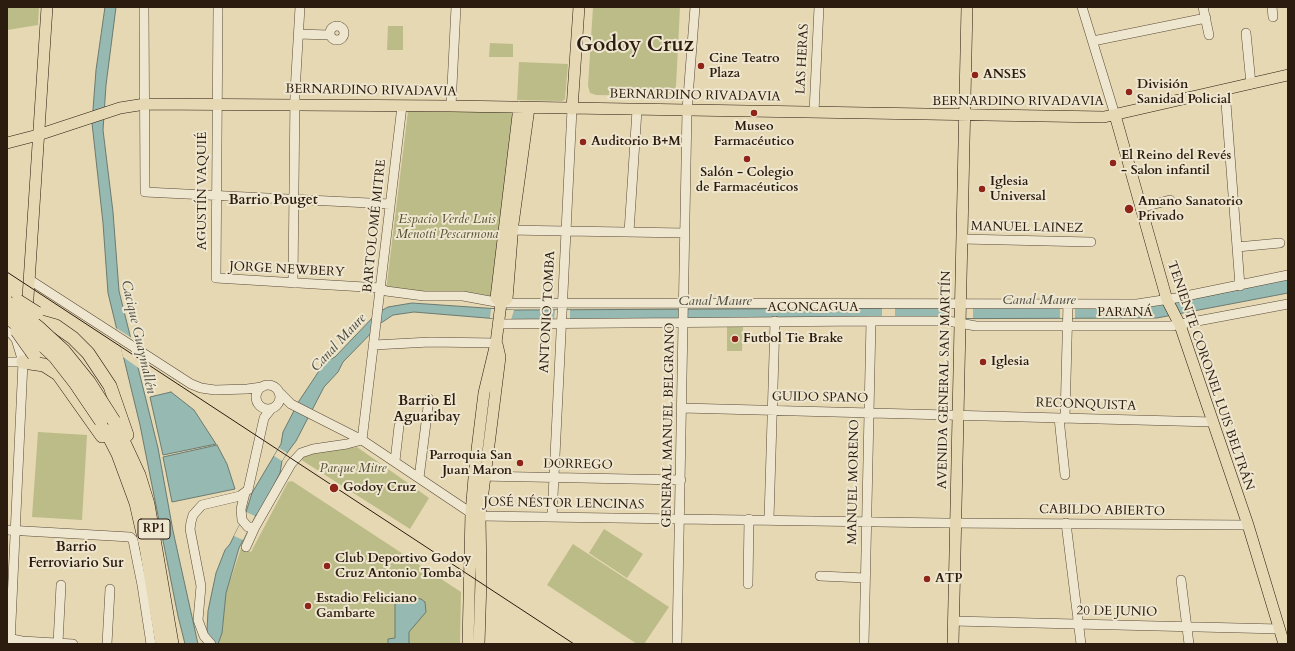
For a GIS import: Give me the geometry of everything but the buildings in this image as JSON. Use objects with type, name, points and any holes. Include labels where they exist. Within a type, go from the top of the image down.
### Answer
[{"type":"highway","points":[[7,294],[37,313]]},
{"type":"highway","name":"RP1","points":[[7,302],[38,327],[64,351],[89,382],[108,421],[139,475],[151,516],[163,618],[160,644]]},
{"type":"highway","name":"RP1","points":[[7,317],[36,339],[55,357],[108,421],[118,454],[133,492],[163,618],[172,644]]},
{"type":"highway","points":[[7,321],[20,334],[34,355]]},
{"type":"highway","points":[[26,322],[42,322],[56,326],[73,338],[95,362],[106,378],[117,403],[139,475]]},
{"type":"highway","points":[[23,362],[33,362],[48,367],[63,379],[101,434],[133,492]]},
{"type":"highway","points":[[163,618],[175,644]]},
{"type":"main road","points":[[23,362],[30,280],[47,7]]},
{"type":"main road","points":[[572,109],[579,7]]},
{"type":"main road","name":"AVENIDA GENERAL SAN MARTÍN","points":[[953,644],[967,7]]},
{"type":"main road","name":"BERNARDINO RIVADAVIA","points":[[7,143],[38,135],[126,106],[145,104],[451,106],[965,116],[1104,117],[1288,75]]},
{"type":"main road","points":[[468,644],[475,514],[479,476],[500,356],[496,343],[500,314],[496,298],[508,230],[524,107]]},
{"type":"main road","name":"TENIENTE CORONEL LUIS BELTRÁN","points":[[1114,115],[1168,302],[1178,320],[1248,525],[1284,644]]},
{"type":"main road","points":[[475,514],[482,580],[480,644]]},
{"type":"street","points":[[144,7],[145,192],[390,204]]},
{"type":"street","name":"AGUSTÍN VAQUIÉ","points":[[216,278],[216,104],[218,7]]},
{"type":"street","points":[[293,283],[295,104],[300,7]]},
{"type":"street","points":[[451,106],[456,7]]},
{"type":"street","name":"GENERAL MANUEL BELGRANO","points":[[677,644],[681,518],[683,321],[688,110],[695,7]]},
{"type":"street","name":"LAS HERAS","points":[[814,112],[819,7]]},
{"type":"street","points":[[1082,7],[1114,115]]},
{"type":"street","points":[[1203,7],[1209,35]]},
{"type":"street","points":[[1272,7],[1273,17]]},
{"type":"street","points":[[1093,41],[1206,18]]},
{"type":"street","points":[[1246,33],[1251,84]]},
{"type":"street","points":[[298,34],[329,34]]},
{"type":"street","points":[[1225,90],[1240,286]]},
{"type":"street","name":"BARTOLOMÉ MITRE","points":[[362,440],[377,327],[402,106]]},
{"type":"street","name":"ANTONIO TOMBA","points":[[552,517],[561,307],[572,109]]},
{"type":"street","points":[[629,232],[637,110]]},
{"type":"street","points":[[1140,208],[1170,200]]},
{"type":"street","points":[[508,230],[685,233]]},
{"type":"street","name":"MANUEL LAINEZ","points":[[962,239],[1091,242]]},
{"type":"street","points":[[1237,247],[1280,243]]},
{"type":"street","points":[[500,314],[561,307],[867,306],[888,306],[960,313],[1068,305],[1168,302],[1288,275]]},
{"type":"street","name":"JORGE NEWBERY","points":[[216,278],[381,288],[386,291],[424,296],[463,296],[500,314]]},
{"type":"street","points":[[30,280],[191,384],[210,389],[241,390],[272,386],[279,392],[280,399],[274,408],[264,418],[249,484],[241,509],[242,520],[252,527]]},
{"type":"street","name":"PARANÁ","points":[[960,313],[976,326],[1067,322],[1178,320],[1288,304]]},
{"type":"street","points":[[1065,475],[1062,418],[1068,305]]},
{"type":"street","name":"MANUEL MORENO","points":[[864,644],[869,412],[867,306]]},
{"type":"street","points":[[888,306],[888,320]]},
{"type":"street","name":"ACONCAGUA","points":[[500,314],[561,321],[775,321],[888,320],[960,313]]},
{"type":"street","points":[[769,519],[775,321]]},
{"type":"street","points":[[7,329],[16,339],[23,362],[11,531],[9,640],[73,644]]},
{"type":"street","points":[[374,345],[430,342],[496,343]]},
{"type":"street","points":[[7,362],[23,362]]},
{"type":"street","points":[[258,404],[257,391],[262,387]]},
{"type":"street","points":[[241,390],[252,396],[258,404],[264,418]]},
{"type":"street","name":"JOSÉ NÉSTOR LENCINAS","points":[[279,392],[293,405],[362,440],[475,514],[552,517],[956,522]]},
{"type":"street","points":[[419,478],[429,399]]},
{"type":"street","points":[[258,404],[274,408],[293,405]]},
{"type":"street","name":"GUIDO SPANO","points":[[682,408],[958,415]]},
{"type":"street","name":"RECONQUISTA","points":[[958,415],[1213,422]]},
{"type":"street","points":[[395,461],[399,426]]},
{"type":"street","points":[[246,547],[252,527],[291,464],[301,453],[309,450],[362,440]]},
{"type":"street","name":"DORREGO","points":[[479,476],[681,480]]},
{"type":"street","points":[[210,642],[198,620],[201,586],[190,530],[191,522],[193,515],[202,505],[245,494]]},
{"type":"street","points":[[748,584],[749,519]]},
{"type":"street","name":"CABILDO ABIERTO","points":[[956,522],[1248,525]]},
{"type":"street","points":[[1066,523],[1081,644]]},
{"type":"street","points":[[11,531],[130,537],[133,540],[151,644]]},
{"type":"street","points":[[820,576],[865,578]]},
{"type":"street","points":[[1181,580],[1189,644]]},
{"type":"street","points":[[58,643],[60,585]]},
{"type":"street","points":[[107,644],[110,589]]},
{"type":"street","name":"20 DE JUNIO","points":[[953,621],[1280,629]]},
{"type":"green space","points":[[7,7],[39,7],[38,25],[7,30]]},
{"type":"green space","points":[[593,7],[680,7],[676,86],[674,93],[663,96],[596,95],[590,93],[588,86]]},
{"type":"green space","points":[[388,26],[403,26],[403,50],[387,50]]},
{"type":"green space","points":[[490,43],[513,44],[513,57],[489,57]]},
{"type":"green space","points":[[519,62],[568,64],[565,99],[563,101],[517,100]]},
{"type":"green space","name":"Espacio Verde Luis Menotti Pescarmona","points":[[408,111],[514,112],[492,302],[386,291]]},
{"type":"green space","name":"Futbol Tie Brake","points":[[727,326],[743,326],[742,351],[727,351]]},
{"type":"green space","points":[[38,432],[87,435],[82,520],[32,517]]},
{"type":"green space","name":"Parque Mitre","points":[[357,447],[429,498],[410,529],[300,459],[307,454]]},
{"type":"green space","name":"Club Deportivo Godoy Cruz Antonio Tomba","points":[[292,481],[461,592],[460,644],[220,644],[218,641],[222,633],[226,593],[241,548],[251,552],[288,482]]},
{"type":"green space","points":[[604,529],[643,554],[627,578],[589,553]]},
{"type":"green space","points":[[573,544],[669,607],[644,644],[637,644],[547,585]]},
{"type":"water","points":[[105,7],[116,7],[106,85],[103,130],[113,212],[119,291],[158,448],[173,531],[198,644],[185,644],[178,616],[140,425],[108,293],[103,223],[92,123],[96,70]]},
{"type":"water","points":[[1288,279],[1288,293],[1157,318],[511,320],[414,312],[393,315],[381,323],[343,362],[338,372],[324,387],[296,441],[282,461],[280,473],[262,509],[255,516],[239,548],[226,593],[222,633],[218,644],[209,644],[207,630],[208,611],[216,573],[225,550],[230,544],[246,512],[252,493],[281,444],[283,432],[299,401],[327,361],[335,357],[377,313],[388,307],[412,303],[514,310],[1143,307],[1213,295]]},
{"type":"water","points":[[171,392],[194,410],[216,444],[163,455],[150,397]]},
{"type":"water","points":[[217,445],[227,464],[235,489],[172,502],[163,457]]},
{"type":"water","points":[[414,598],[421,599],[425,602],[426,612],[409,632],[409,644],[388,644],[388,639],[395,638],[395,603],[409,602]]},
{"type":"pier","points":[[1060,307],[1075,307],[1075,318],[1060,318]]},
{"type":"pier","points":[[882,308],[895,308],[895,318],[882,318]]},
{"type":"pier","points":[[950,308],[973,308],[973,318],[949,318]]},
{"type":"pier","points":[[491,309],[514,310],[511,320],[490,318]]},
{"type":"pier","points":[[555,310],[570,310],[570,320],[554,320]]},
{"type":"pier","points":[[116,328],[132,338],[140,369],[123,357]]},
{"type":"pier","points":[[279,448],[287,453],[282,461],[274,456]]},
{"type":"pier","points":[[246,512],[255,516],[243,540],[234,536]]},
{"type":"tram line","points":[[7,272],[574,644]]},
{"type":"place","name":"Cine Teatro Plaza","points":[[701,66]]},
{"type":"place","name":"ANSES","points":[[975,75]]},
{"type":"place","name":"División Sanidad Policial","points":[[1129,92]]},
{"type":"place","name":"Museo Farmacéutico","points":[[754,113]]},
{"type":"place","name":"Auditorio B+M","points":[[583,142]]},
{"type":"place","name":"Salón - Colegio de Farmacéuticos","points":[[747,159]]},
{"type":"place","name":"El Reino del Revés - Salon infantil","points":[[1113,163]]},
{"type":"place","name":"Iglesia Universal","points":[[982,189]]},
{"type":"place","name":"Amano Sanatorio Privado","points":[[1129,209]]},
{"type":"place","name":"Futbol Tie Brake","points":[[735,339]]},
{"type":"place","name":"Iglesia","points":[[983,362]]},
{"type":"place","name":"Parroquia San Juan Maron","points":[[520,463]]},
{"type":"place","name":"Godoy Cruz","points":[[334,488]]},
{"type":"place","name":"Club Deportivo Godoy Cruz Antonio Tomba","points":[[327,566]]},
{"type":"place","name":"ATP","points":[[927,579]]},
{"type":"place","name":"Estadio Feliciano Gambarte","points":[[308,606]]},
{"type":"district","name":"Godoy Cruz","points":[[635,46]]},
{"type":"district","name":"Barrio Pouget","points":[[273,201]]},
{"type":"district","name":"Barrio El Aguaribay","points":[[427,410]]},
{"type":"district","name":"Barrio Ferroviario Sur","points":[[76,556]]},
{"type":"water label","name":"Canal Maure","points":[[1039,301]]},
{"type":"water label","name":"Canal Maure","points":[[715,302]]},
{"type":"water label","name":"Cacique Guaymallén","points":[[138,337]]},
{"type":"water label","name":"Canal Maure","points":[[339,343]]}]
